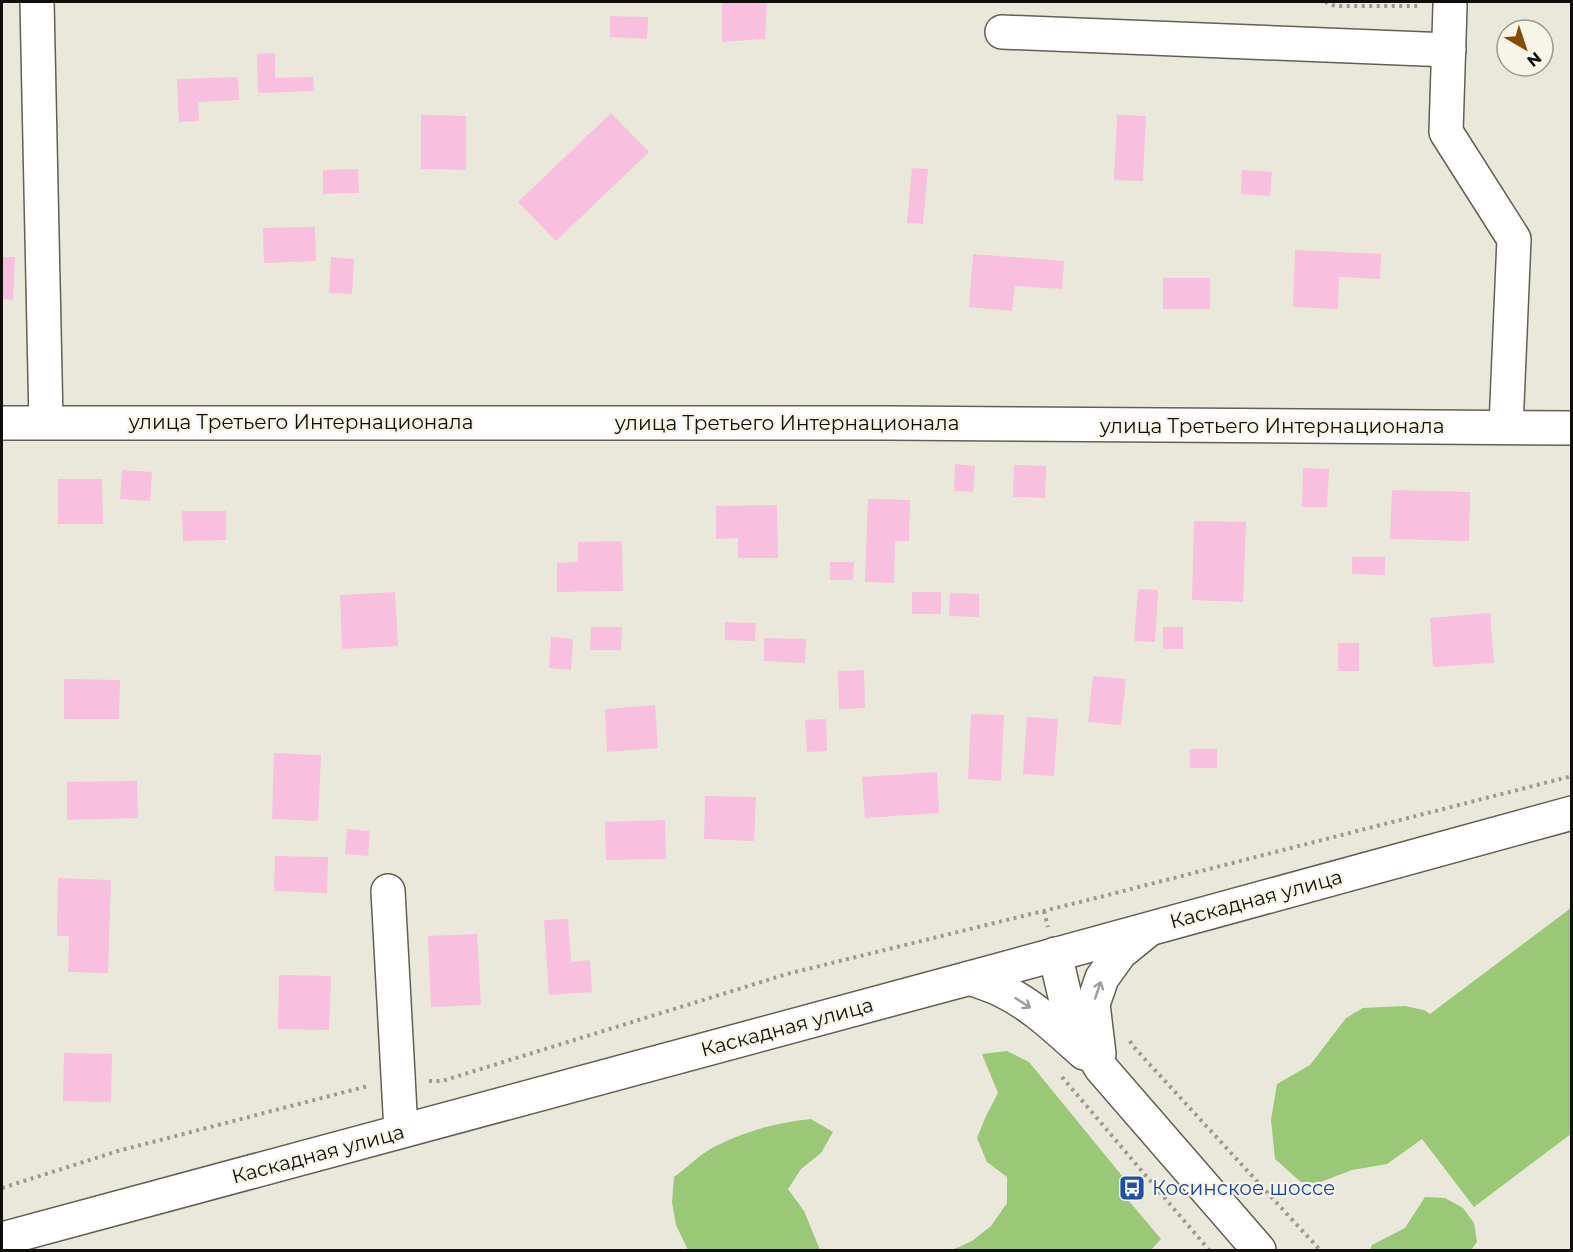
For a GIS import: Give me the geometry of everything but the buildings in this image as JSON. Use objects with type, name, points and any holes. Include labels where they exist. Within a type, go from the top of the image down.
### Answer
[{"type":"street","points":[[37,2],[46,422]]},
{"type":"street","points":[[1450,6],[1446,132],[1514,239],[1506,428]]},
{"type":"street","points":[[1002,32],[1449,50]]},
{"type":"street","name":"улица Третьего Интернационала","points":[[2,423],[888,423],[1572,428]]},
{"type":"street","name":"Каскадная улица","points":[[2,1239],[1572,813]]},
{"type":"street","points":[[388,891],[401,1131]]},
{"type":"street","points":[[1101,1068],[1094,1004],[1102,978],[1120,953],[1151,928]]},
{"type":"street","points":[[1055,954],[1067,1005],[1075,1025],[1101,1068]]},
{"type":"street","points":[[970,978],[1001,990],[1041,1015],[1101,1068],[1257,1250]]},
{"type":"path","points":[[1325,2],[1335,6],[1450,6]]},
{"type":"path","points":[[2,1188],[118,1151],[376,1084],[442,1081],[787,974],[1088,900],[1572,776]]},
{"type":"path","points":[[1128,1036],[1132,1045],[1320,1251]]},
{"type":"path","points":[[1060,1075],[1209,1251]]},
{"type":"green space","points":[[1571,908],[1571,1134],[1474,1207],[1422,1139],[1387,1164],[1352,1170],[1318,1183],[1301,1182],[1275,1159],[1271,1120],[1277,1084],[1310,1065],[1346,1018],[1363,1008],[1405,1006],[1424,1010],[1430,1014]]},
{"type":"green space","points":[[1007,1051],[1029,1062],[1123,1177],[1129,1201],[1161,1239],[1151,1250],[952,1250],[972,1241],[991,1226],[1007,1203],[1007,1177],[987,1162],[977,1138],[998,1093],[982,1054]]},
{"type":"green space","points":[[811,1119],[833,1132],[821,1153],[801,1169],[788,1189],[804,1211],[820,1250],[688,1250],[676,1225],[672,1202],[674,1177],[705,1152],[727,1141],[762,1128]]},
{"type":"green space","points":[[1425,1197],[1445,1198],[1463,1208],[1474,1223],[1477,1242],[1471,1250],[1370,1250],[1372,1245],[1405,1228]]},
{"type":"place","name":"Косинское шоссе","points":[[1132,1188]]}]
